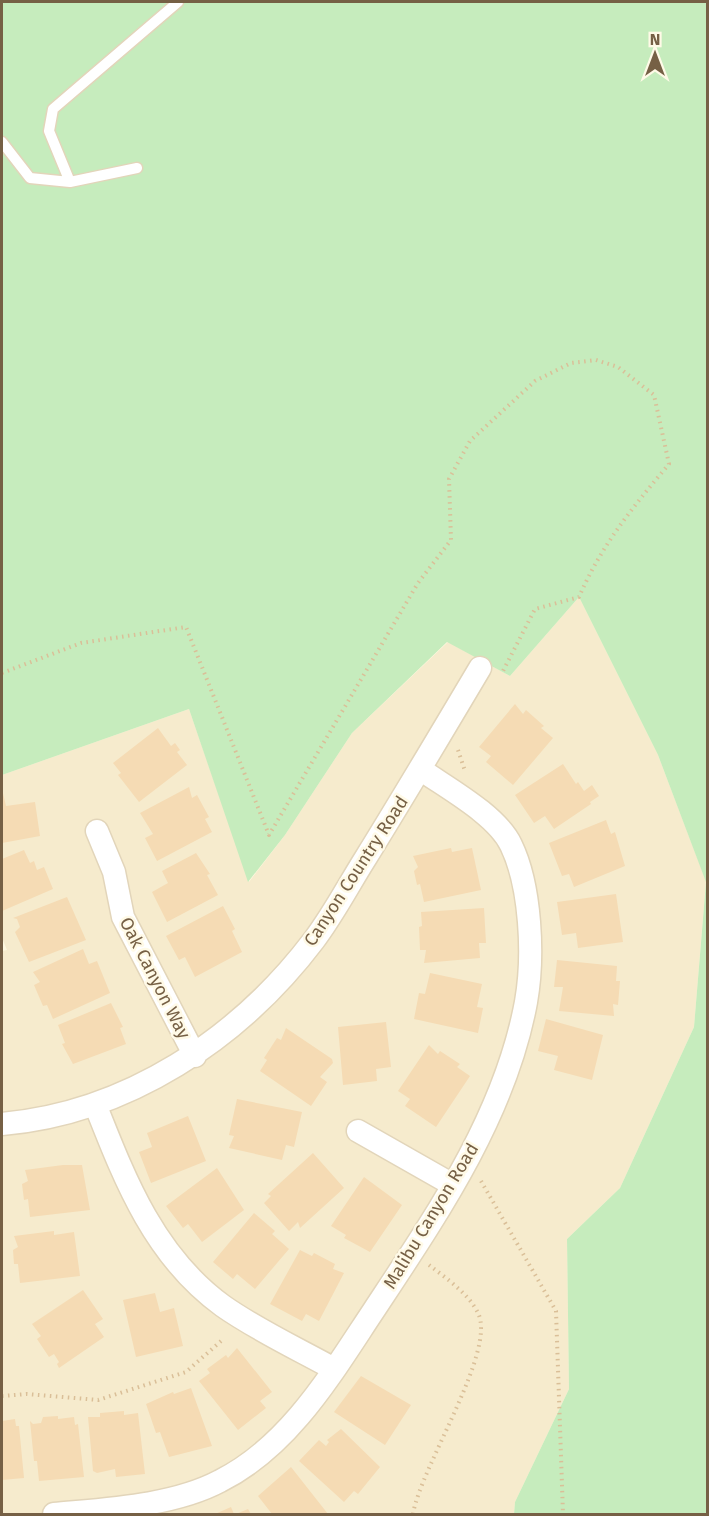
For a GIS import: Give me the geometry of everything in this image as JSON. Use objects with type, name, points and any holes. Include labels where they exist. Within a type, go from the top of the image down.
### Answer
[{"type":"street","name":"Canyon Country Road","points":[[2,1124],[95,1104],[137,1088],[195,1056],[264,997],[315,940],[480,668]]},
{"type":"street","name":"Malibu Canyon Road","points":[[54,1515],[126,1507],[174,1497],[220,1482],[261,1454],[293,1423],[334,1370],[412,1252],[476,1143],[513,1052],[526,1001],[528,917],[519,867],[510,843],[492,821],[420,769]]},
{"type":"street","name":"Oak Canyon Way","points":[[97,831],[114,872],[123,917],[195,1056]]},
{"type":"street","points":[[95,1104],[129,1191],[164,1247],[192,1280],[223,1306],[334,1370]]},
{"type":"street","points":[[358,1131],[453,1185]]},
{"type":"lane","points":[[70,182],[50,131],[53,109],[178,2]]},
{"type":"lane","points":[[2,142],[30,178],[70,182],[137,168]]},
{"type":"path","points":[[412,1252],[468,1300],[479,1314],[482,1332],[473,1368],[433,1454],[416,1498],[413,1515]]},
{"type":"path","points":[[2,1396],[27,1394],[98,1400],[186,1372],[221,1341]]},
{"type":"shaded area","points":[[579,597],[658,755],[706,881],[694,1027],[620,1188],[567,1239],[569,1389],[515,1502],[514,1514],[2,1514],[2,951],[7,950],[2,938],[2,775],[189,709],[249,882],[285,835],[352,733],[448,642],[510,676]]},
{"type":"green space","points":[[2,2],[707,2],[707,1514],[514,1514],[515,1502],[569,1389],[567,1239],[620,1188],[694,1027],[706,882],[658,755],[579,597],[510,676],[447,642],[352,733],[285,835],[248,882],[189,709],[2,775]]},
{"type":"building","points":[[515,704],[523,714],[526,710],[544,726],[541,728],[553,738],[513,785],[486,762],[491,756],[479,747]]},
{"type":"building","points":[[158,728],[171,746],[175,743],[180,750],[177,752],[187,765],[139,802],[118,775],[121,773],[113,763]]},
{"type":"building","points":[[563,764],[576,784],[578,782],[584,791],[592,785],[599,796],[554,829],[545,816],[534,823],[515,795]]},
{"type":"building","points":[[189,787],[192,798],[197,795],[209,817],[205,819],[212,832],[157,861],[145,838],[153,834],[140,813]]},
{"type":"building","points":[[2,789],[6,806],[35,802],[40,836],[2,843]]},
{"type":"building","points":[[606,820],[611,834],[615,832],[625,866],[574,887],[569,874],[562,876],[549,843]]},
{"type":"building","points":[[451,848],[452,852],[472,848],[481,890],[424,902],[420,884],[417,885],[414,871],[418,867],[413,856]]},
{"type":"building","points":[[24,850],[30,863],[34,861],[37,870],[44,867],[53,889],[2,911],[2,859]]},
{"type":"building","points":[[196,853],[210,874],[207,875],[218,895],[167,922],[152,892],[168,883],[162,871]]},
{"type":"building","points":[[616,894],[623,942],[578,948],[576,933],[562,935],[557,902]]},
{"type":"building","points":[[67,897],[86,940],[29,962],[15,932],[20,927],[17,919],[13,918]]},
{"type":"building","points":[[223,906],[235,929],[232,931],[242,952],[195,977],[185,957],[179,960],[166,936]]},
{"type":"building","points":[[484,908],[486,943],[479,943],[480,958],[424,963],[426,950],[420,950],[421,912]]},
{"type":"building","points":[[83,949],[89,964],[97,961],[110,993],[53,1019],[47,1005],[43,1006],[34,985],[40,982],[33,972]]},
{"type":"building","points":[[557,960],[617,966],[616,981],[620,981],[618,1005],[613,1004],[614,1016],[559,1011],[563,987],[554,987]]},
{"type":"building","points":[[430,973],[482,984],[477,1007],[483,1008],[478,1033],[414,1019],[419,993],[425,994]]},
{"type":"building","points":[[111,1003],[123,1027],[120,1028],[126,1044],[73,1064],[62,1044],[65,1043],[58,1025]]},
{"type":"building","points":[[546,1019],[603,1035],[592,1080],[554,1070],[558,1056],[538,1051]]},
{"type":"building","points":[[386,1022],[391,1067],[376,1069],[377,1081],[343,1085],[338,1027]]},
{"type":"building","points":[[286,1028],[332,1059],[333,1063],[320,1077],[327,1082],[311,1106],[260,1071],[267,1060],[264,1058],[277,1038],[281,1040]]},
{"type":"building","points":[[429,1045],[438,1054],[440,1051],[460,1064],[457,1067],[470,1076],[436,1127],[405,1106],[410,1099],[398,1091]]},
{"type":"building","points":[[237,1099],[302,1112],[294,1147],[286,1145],[282,1160],[229,1148],[234,1136],[229,1135]]},
{"type":"building","points":[[188,1116],[206,1161],[151,1183],[139,1152],[152,1147],[147,1133]]},
{"type":"building","points":[[313,1153],[344,1188],[300,1228],[298,1222],[289,1231],[264,1203],[271,1196],[268,1194]]},
{"type":"building","points":[[82,1165],[90,1210],[30,1217],[28,1199],[24,1200],[22,1184],[28,1181],[25,1170]]},
{"type":"building","points":[[217,1168],[244,1210],[202,1242],[188,1224],[183,1228],[166,1206]]},
{"type":"building","points":[[364,1177],[402,1205],[370,1252],[344,1238],[346,1235],[331,1226]]},
{"type":"building","points":[[254,1213],[275,1231],[272,1234],[289,1249],[255,1289],[237,1274],[233,1279],[213,1262]]},
{"type":"building","points":[[54,1231],[54,1235],[74,1232],[80,1276],[20,1283],[18,1264],[14,1264],[13,1250],[18,1247],[14,1236]]},
{"type":"building","points":[[300,1250],[312,1256],[314,1253],[335,1264],[333,1269],[344,1273],[319,1321],[306,1314],[302,1321],[270,1304]]},
{"type":"building","points":[[83,1290],[103,1319],[95,1324],[104,1337],[59,1368],[57,1364],[59,1362],[54,1354],[49,1357],[37,1339],[41,1336],[32,1324]]},
{"type":"building","points":[[155,1293],[160,1312],[174,1308],[183,1346],[136,1357],[123,1300]]},
{"type":"building","points":[[237,1348],[272,1392],[260,1401],[266,1408],[238,1430],[199,1381],[210,1373],[207,1369],[226,1355],[228,1358]]},
{"type":"building","points":[[361,1376],[411,1405],[385,1445],[334,1412]]},
{"type":"building","points":[[191,1388],[212,1446],[169,1457],[160,1432],[156,1433],[146,1404],[173,1392],[174,1394]]},
{"type":"building","points":[[124,1411],[124,1415],[138,1413],[145,1474],[116,1477],[115,1469],[97,1473],[93,1471],[88,1417],[100,1417],[100,1413]]},
{"type":"building","points":[[58,1416],[58,1419],[74,1417],[75,1425],[78,1424],[84,1477],[39,1481],[37,1461],[34,1461],[30,1421],[33,1424],[41,1423],[43,1417]]},
{"type":"building","points":[[15,1419],[16,1426],[19,1426],[24,1478],[2,1480],[2,1421]]},
{"type":"building","points":[[341,1429],[380,1467],[358,1494],[354,1491],[344,1502],[299,1461],[319,1440],[326,1446],[329,1442],[327,1440]]},
{"type":"building","points":[[291,1467],[328,1514],[272,1514],[258,1496]]},
{"type":"building","points":[[231,1507],[234,1514],[215,1514]]},
{"type":"building","points":[[248,1509],[251,1514],[236,1514]]}]
